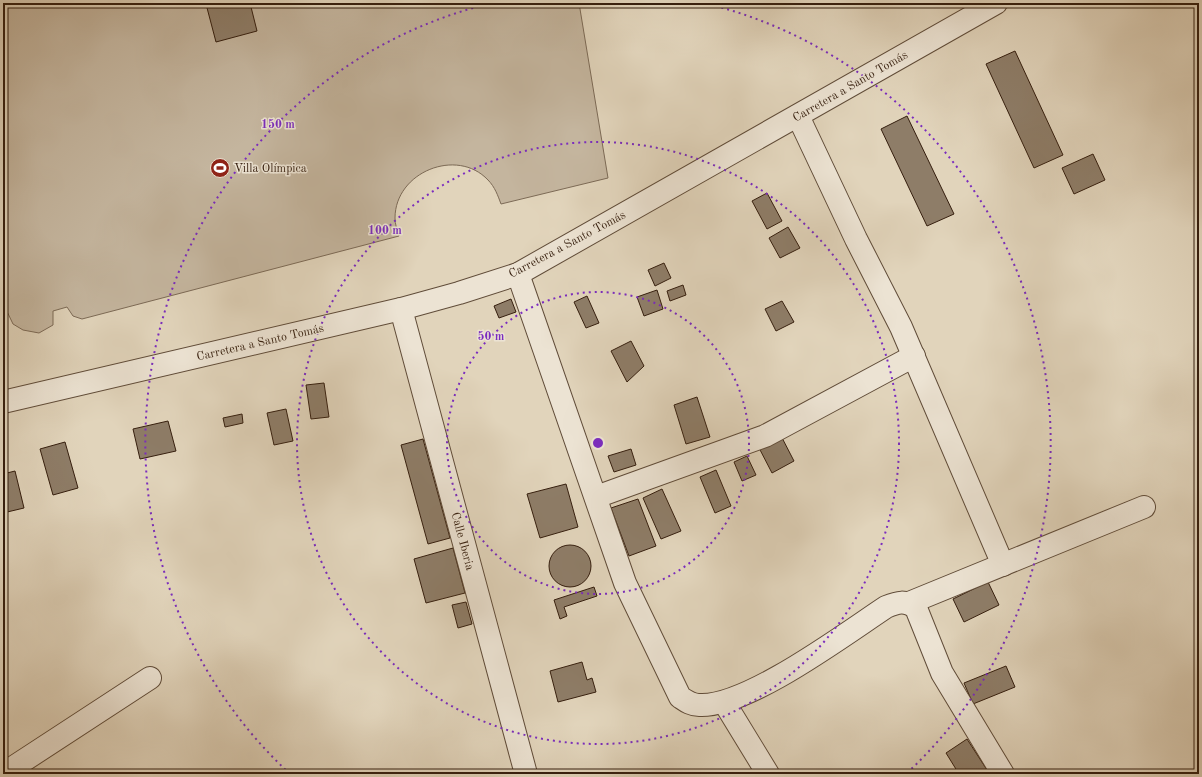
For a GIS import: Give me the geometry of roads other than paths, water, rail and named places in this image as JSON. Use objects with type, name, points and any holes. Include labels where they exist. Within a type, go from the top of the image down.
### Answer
[{"type":"street","name":"Carretera a Santo Tomás","points":[[3,402],[401,309],[459,293],[518,274],[993,4]]},
{"type":"street","points":[[798,116],[914,356],[1003,565]]},
{"type":"street","points":[[518,274],[625,583],[680,697],[690,704],[700,705],[724,702],[748,693],[798,665],[886,607],[899,602],[910,603],[1144,507]]},
{"type":"street","name":"Calle Iberia","points":[[401,309],[526,774]]},
{"type":"street","points":[[596,497],[765,436],[914,356]]},
{"type":"street","points":[[910,603],[916,608],[942,673],[1003,774]]},
{"type":"street","points":[[3,774],[150,678]]},
{"type":"street","points":[[724,702],[768,774]]},
{"type":"place","name":"Villa Olímpica","points":[[220,168]]}]
